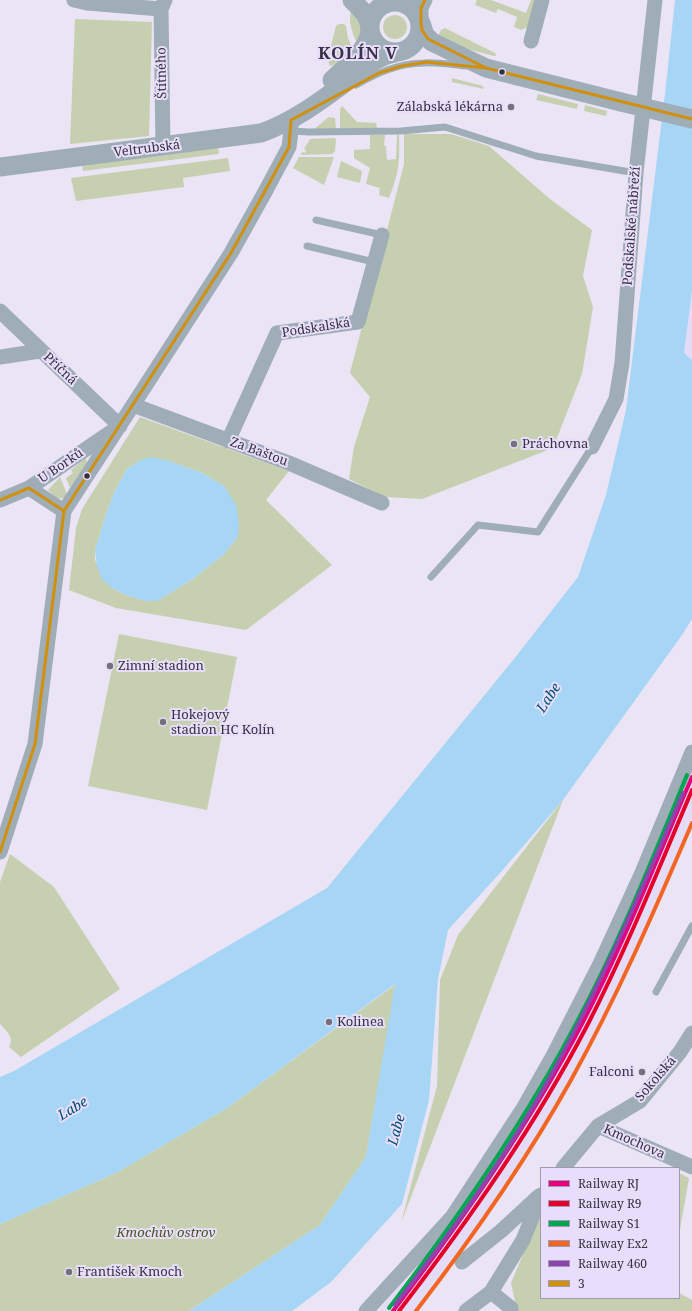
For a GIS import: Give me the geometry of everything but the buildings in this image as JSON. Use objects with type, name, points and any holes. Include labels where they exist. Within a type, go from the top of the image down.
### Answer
[{"type":"street","points":[[74,0],[87,3],[163,5]]},
{"type":"street","points":[[352,0],[365,13],[373,40],[379,47],[386,51],[397,53],[410,48],[417,41],[420,34],[421,8],[425,0]]},
{"type":"street","points":[[531,41],[542,0]]},
{"type":"street","name":"Podskalské nábřeží","points":[[592,447],[616,399],[622,363],[636,173],[655,0]]},
{"type":"street","points":[[0,852],[35,744],[64,511],[231,253],[281,163],[288,148],[291,125],[360,53],[368,40],[371,19],[378,9],[394,1],[412,8],[417,14],[422,30],[432,42],[486,68]]},
{"type":"street","name":"Štítného","points":[[163,5],[163,146]]},
{"type":"street","points":[[291,125],[375,60],[380,57],[408,51],[419,52],[486,68],[692,119]]},
{"type":"street","name":"Veltrubská","points":[[0,167],[261,133],[291,125]]},
{"type":"street","name":"Podskalská","points":[[228,441],[277,333],[358,322],[382,235]]},
{"type":"street","name":"Příčná","points":[[0,311],[40,351],[120,426]]},
{"type":"street","points":[[0,357],[40,351]]},
{"type":"street","name":"Za Baštou","points":[[133,406],[289,463],[382,503]]},
{"type":"street","name":"U Borků","points":[[0,500],[29,488],[120,426]]},
{"type":"street","points":[[29,488],[64,511]]},
{"type":"street","points":[[366,1311],[452,1217],[524,1107],[553,1056],[600,964],[641,875],[692,752]]},
{"type":"street","name":"Sokolská","points":[[564,1167],[598,1126],[640,1101],[680,1052],[692,1033]]},
{"type":"street","name":"Kmochova","points":[[598,1126],[692,1167]]},
{"type":"street","points":[[462,1262],[501,1231],[540,1196]]},
{"type":"street","points":[[466,1311],[490,1292],[523,1240],[540,1198]]},
{"type":"street","points":[[490,1292],[510,1308],[511,1311]]},
{"type":"lane","points":[[291,125],[379,73],[396,67],[426,62],[486,68]]},
{"type":"lane","points":[[291,125],[309,132],[401,131],[445,127],[536,156],[636,173]]},
{"type":"lane","points":[[316,220],[382,235]]},
{"type":"lane","points":[[307,246],[374,262]]},
{"type":"lane","points":[[431,578],[478,525],[538,532],[592,447]]},
{"type":"lane","points":[[656,992],[692,926]]},
{"type":"shaded area","points":[[692,290],[692,360],[691,360],[684,353]]},
{"type":"shaded area","points":[[692,762],[692,818],[650,921],[624,978],[571,1080],[541,1132],[502,1193],[469,1241],[416,1311],[379,1311],[411,1270],[517,1117]]},
{"type":"green space","points":[[477,0],[491,0],[526,13],[531,0],[537,0],[531,26],[521,30],[514,27],[517,17],[498,9],[496,13],[475,5]]},
{"type":"green space","points":[[351,11],[364,29],[357,43],[351,27]]},
{"type":"green space","points":[[395,15],[404,18],[407,27],[404,36],[395,39],[386,36],[383,27],[386,18]]},
{"type":"green space","points":[[75,19],[152,22],[149,136],[70,144]]},
{"type":"green space","points":[[339,24],[344,24],[346,26],[348,38],[353,50],[334,65],[330,66],[328,58],[336,26]]},
{"type":"green space","points":[[445,28],[495,53],[496,56],[467,49],[437,38],[441,30]]},
{"type":"green space","points":[[452,78],[483,86],[484,89],[452,82]]},
{"type":"green space","points":[[538,94],[578,104],[577,109],[536,100]]},
{"type":"green space","points":[[585,105],[607,111],[606,116],[584,111]]},
{"type":"green space","points":[[342,106],[357,122],[376,123],[377,128],[340,129],[340,109]]},
{"type":"green space","points":[[329,117],[335,118],[336,129],[314,129]]},
{"type":"green space","points":[[404,134],[451,134],[489,146],[550,199],[592,230],[583,276],[593,307],[582,374],[553,448],[422,499],[385,497],[349,479],[354,447],[370,397],[350,373],[404,164]]},
{"type":"green space","points":[[370,135],[385,135],[384,146],[386,146],[387,160],[396,159],[397,135],[399,135],[398,167],[389,198],[379,195],[380,188],[366,184],[370,168],[354,158],[354,150],[370,149]]},
{"type":"green space","points":[[310,139],[336,139],[335,151],[332,154],[301,155],[302,152],[305,153],[306,150],[304,149]]},
{"type":"green space","points":[[218,147],[219,154],[83,171],[82,164]]},
{"type":"green space","points":[[299,157],[334,157],[324,185],[293,168]]},
{"type":"green space","points":[[228,158],[230,171],[183,178],[184,187],[76,201],[71,178]]},
{"type":"green space","points":[[341,161],[362,171],[360,183],[337,177]]},
{"type":"green space","points":[[140,417],[289,471],[266,500],[332,565],[246,630],[116,608],[69,590],[76,528],[82,509]],"holes":[[[141,460],[169,461],[202,473],[224,486],[238,537],[224,554],[193,579],[157,601],[146,601],[126,595],[112,588],[95,560],[95,550],[115,491],[127,469]]]},
{"type":"green space","points":[[86,458],[87,463],[70,488],[66,478],[73,473],[71,470]]},
{"type":"green space","points":[[60,477],[67,494],[64,498],[55,497],[48,490]]},
{"type":"green space","name":"Hokejový stadion HC Kolín","points":[[119,634],[237,657],[207,810],[88,786]]},
{"type":"green space","points":[[563,800],[401,1223],[437,1086],[440,980],[458,935]]},
{"type":"green space","points":[[10,854],[54,887],[120,989],[21,1057],[9,1047],[11,1043],[10,1037],[0,1024],[0,882]]},
{"type":"green space","name":"Kmochův ostrov","points":[[396,984],[366,1157],[320,1225],[189,1311],[0,1311],[0,1224],[116,1173],[227,1108]]},
{"type":"green space","points":[[680,1174],[689,1178],[680,1229]]},
{"type":"green space","points":[[540,1213],[540,1299],[680,1299],[680,1294],[692,1300],[692,1311],[517,1311],[511,1283]]},
{"type":"water","name":"Labe","points":[[675,0],[692,0],[692,290],[684,353],[692,360],[692,619],[563,800],[448,930],[438,979],[429,1100],[402,1204],[331,1282],[292,1311],[189,1311],[320,1225],[366,1157],[395,984],[227,1108],[116,1173],[0,1224],[0,1077],[14,1071],[327,888],[514,659],[578,577],[606,495],[626,410],[665,94]]},
{"type":"water","points":[[151,457],[169,461],[202,473],[224,486],[236,504],[239,524],[238,537],[224,554],[193,579],[157,601],[146,601],[126,595],[112,588],[102,579],[97,567],[95,550],[115,491],[127,469],[141,460]]},
{"type":"rail line","name":"S1","points":[[389,1308],[466,1204],[513,1132],[558,1058],[608,960],[649,868],[687,775]]},
{"type":"rail line","name":"RJ","points":[[393,1311],[445,1242],[494,1171],[562,1060],[583,1022],[612,962],[640,901],[692,777]]},
{"type":"rail line","name":"R9","points":[[399,1311],[451,1242],[500,1172],[568,1062],[616,966],[692,790]]},
{"type":"rail line","name":"460","points":[[395,1305],[459,1220],[537,1101],[606,968],[683,793]]},
{"type":"rail line","name":"Ex2","points":[[416,1311],[458,1256],[498,1198],[536,1140],[571,1080],[620,985],[650,921],[692,823]]},
{"type":"transit line","name":"3","points":[[425,0],[421,8],[421,23],[422,30],[428,39],[486,68],[692,119]]},
{"type":"transit line","name":"3","points":[[0,852],[35,744],[64,511],[231,253],[289,147],[291,120],[379,73],[402,66],[426,62],[486,68]]},
{"type":"transit line","name":"3","points":[[0,500],[29,488],[64,511]]},
{"type":"place","name":"Zálabská lékárna","points":[[511,107]]},
{"type":"place","name":"Práchovna","points":[[514,444]]},
{"type":"place","name":"Zimní stadion","points":[[110,666]]},
{"type":"place","name":"Hokejový stadion HC Kolín","points":[[163,722]]},
{"type":"place","name":"Kolinea","points":[[329,1022]]},
{"type":"place","name":"Falconi","points":[[642,1072]]},
{"type":"place","name":"František Kmoch","points":[[69,1272]]},
{"type":"district","name":"KOLÍN V","points":[[358,54]]}]
